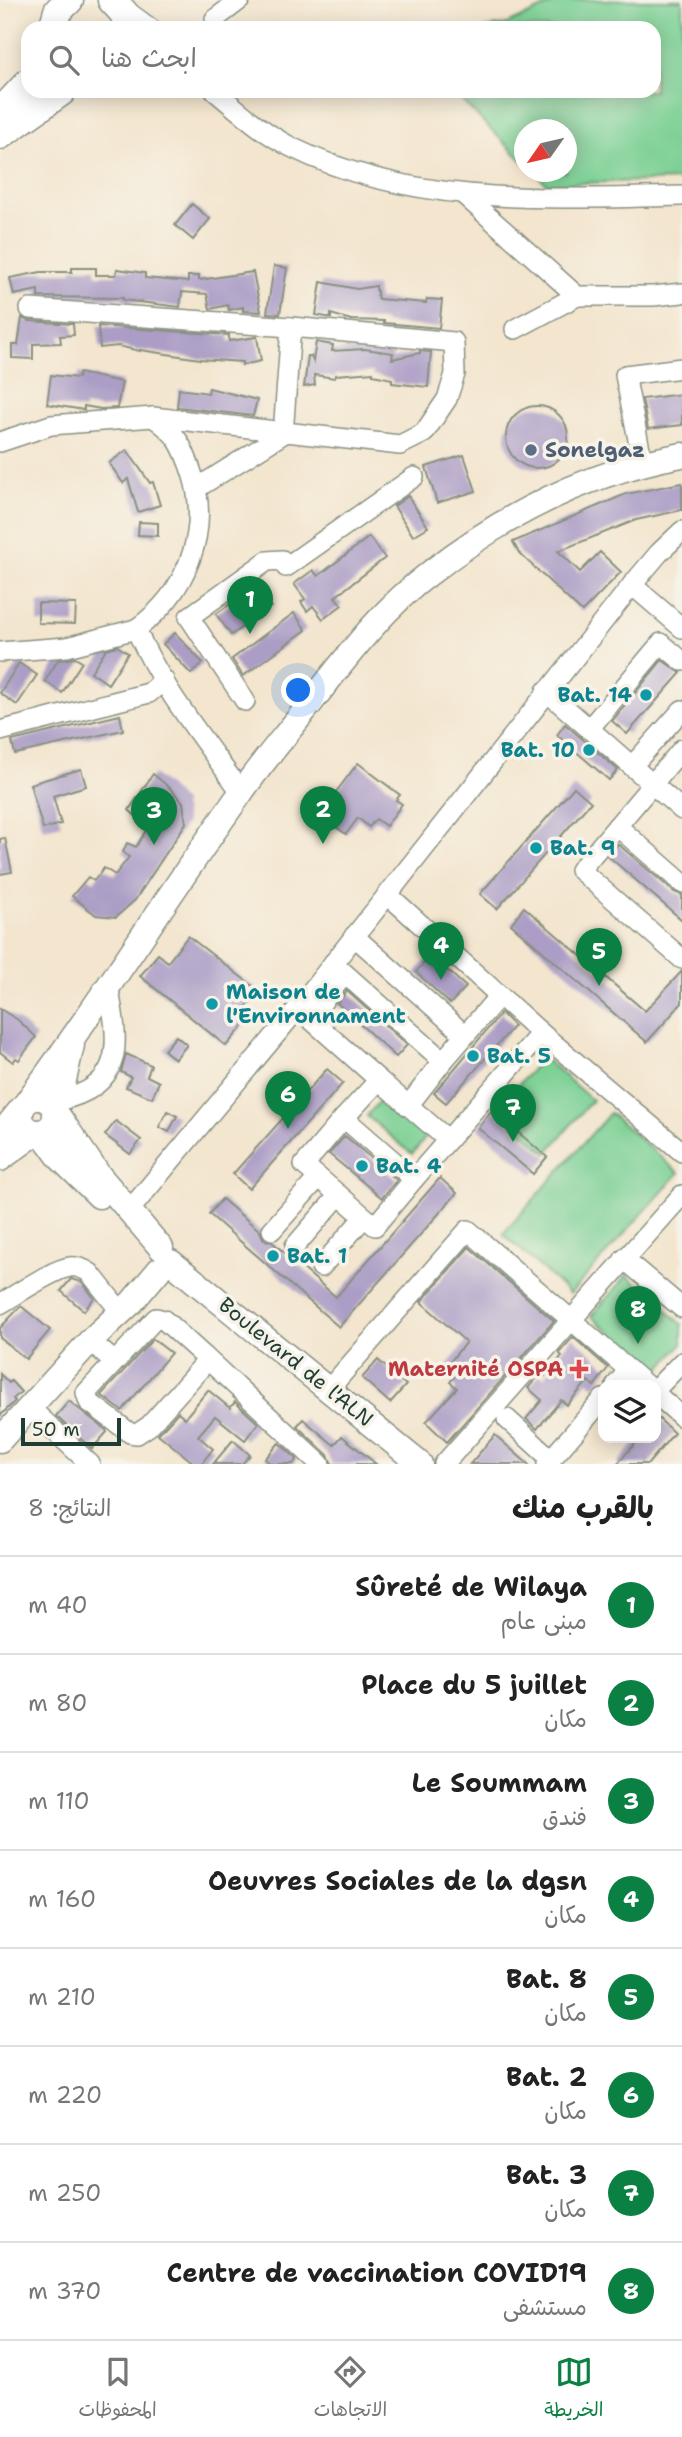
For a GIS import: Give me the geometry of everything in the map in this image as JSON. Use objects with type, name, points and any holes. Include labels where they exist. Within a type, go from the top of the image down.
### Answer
[{"type":"highway","points":[[0,113],[21,90]]},
{"type":"highway","points":[[0,135],[52,98]]},
{"type":"main road","points":[[19,1141],[27,1128],[21,1119],[25,1104],[241,792],[379,620],[428,574],[484,534],[532,505],[586,482],[682,455]]},
{"type":"main road","points":[[19,1141],[52,1125],[55,1106],[68,1068],[74,1034]]},
{"type":"main road","points":[[25,1104],[40,1097],[55,1106],[98,1174],[129,1211],[158,1259]]},
{"type":"main road","points":[[19,1141],[60,1158],[133,1230],[158,1259]]},
{"type":"main road","points":[[0,1440],[120,1311],[126,1297],[158,1259]]},
{"type":"main road","name":"Boulevard de l'ALN","points":[[158,1259],[328,1389],[420,1464]]},
{"type":"street","points":[[216,16],[240,0]]},
{"type":"street","points":[[119,11],[137,21]]},
{"type":"street","points":[[226,98],[265,132],[292,148],[328,163],[410,186],[463,194],[558,199],[682,196]]},
{"type":"street","points":[[463,194],[578,296]]},
{"type":"street","points":[[515,329],[578,296],[653,296],[682,293]]},
{"type":"street","points":[[0,442],[51,425],[153,417],[283,434],[400,445],[424,433],[447,399],[455,374],[454,342],[291,327],[30,309]]},
{"type":"street","points":[[283,434],[291,327]]},
{"type":"street","points":[[643,464],[625,375],[682,368]]},
{"type":"street","points":[[0,652],[67,647],[136,629],[174,592],[194,551],[198,526],[197,488],[178,438],[167,426],[153,417]]},
{"type":"street","points":[[197,488],[283,434]]},
{"type":"street","points":[[245,701],[189,617],[267,561],[282,560],[286,567],[414,477]]},
{"type":"street","points":[[129,1211],[304,1013],[339,969],[354,936],[546,691],[659,553],[682,531]]},
{"type":"street","points":[[632,585],[682,628]]},
{"type":"street","points":[[136,629],[164,680],[241,792]]},
{"type":"street","points":[[589,729],[661,643],[682,661]]},
{"type":"street","points":[[0,731],[149,693],[164,680]]},
{"type":"street","points":[[546,691],[682,810]]},
{"type":"street","points":[[632,766],[682,710]]},
{"type":"street","points":[[682,749],[580,870],[682,959]]},
{"type":"street","points":[[617,826],[682,883]]},
{"type":"street","points":[[387,894],[541,1033],[682,1152]]},
{"type":"street","points":[[354,936],[465,1035]]},
{"type":"street","points":[[339,969],[443,1061]]},
{"type":"street","points":[[55,1106],[94,1088],[105,1077],[111,1065],[116,1027],[108,985]]},
{"type":"street","points":[[408,1105],[499,996]]},
{"type":"street","points":[[304,1013],[448,1140]]},
{"type":"street","points":[[379,1080],[304,1165],[375,1226],[541,1033]]},
{"type":"street","points":[[345,1118],[415,1179]]},
{"type":"street","points":[[272,1230],[318,1178]]},
{"type":"street","points":[[295,1246],[339,1195]]},
{"type":"street","points":[[444,1464],[682,1195]]},
{"type":"street","points":[[321,1267],[364,1217]]},
{"type":"street","points":[[328,1389],[467,1230],[640,1380]]},
{"type":"street","points":[[624,1259],[682,1307]]},
{"type":"street","points":[[0,1304],[58,1271],[71,1267],[90,1273],[120,1311]]},
{"type":"street","points":[[205,1357],[206,1362],[149,1426],[137,1434],[130,1433],[86,1397],[86,1393],[156,1318],[163,1320],[205,1357],[320,1464]]},
{"type":"street","points":[[90,1341],[116,1363]]},
{"type":"street","points":[[661,1384],[682,1362]]},
{"type":"street","points":[[620,1380],[629,1370]]},
{"type":"street","points":[[661,1398],[682,1417]]},
{"type":"street","points":[[507,1419],[549,1461],[598,1405]]},
{"type":"street","points":[[29,1407],[90,1464]]},
{"type":"green space","points":[[561,0],[682,0],[682,180],[547,184],[545,182],[577,182],[577,119],[514,119],[514,152],[459,98],[661,98],[661,21],[514,21]]},
{"type":"green space","points":[[543,1057],[592,1100],[547,1153],[496,1110]]},
{"type":"green space","points":[[382,1097],[428,1135],[412,1154],[367,1116]]},
{"type":"green space","points":[[610,1113],[679,1173],[570,1294],[503,1234]]},
{"type":"green space","points":[[627,1275],[682,1324],[682,1344],[656,1373],[591,1316]]},
{"type":"building","points":[[192,204],[210,219],[193,240],[175,225]]},
{"type":"building","points":[[274,266],[287,268],[280,314],[267,313]]},
{"type":"building","points":[[72,268],[96,268],[96,275],[116,275],[117,269],[145,273],[145,278],[188,282],[188,276],[199,276],[199,280],[253,272],[261,312],[243,311],[243,307],[229,310],[228,305],[210,309],[207,294],[182,292],[180,307],[123,298],[38,297],[38,290],[14,295],[10,278],[41,272],[72,272]]},
{"type":"building","points":[[321,282],[357,289],[376,286],[378,299],[426,303],[427,299],[442,300],[439,328],[351,320],[331,314],[331,318],[316,315]]},
{"type":"building","points":[[22,318],[29,321],[73,324],[74,335],[60,336],[61,343],[33,344],[33,359],[12,358],[12,345],[18,345]]},
{"type":"building","points":[[98,326],[229,335],[229,341],[257,337],[261,361],[242,365],[242,362],[200,359],[118,346],[100,348]]},
{"type":"building","points":[[316,342],[333,345],[332,351],[365,349],[393,353],[392,359],[420,351],[431,352],[428,387],[392,383],[392,379],[373,375],[373,372],[336,375],[335,378],[314,375],[315,385],[304,387],[308,356],[311,356],[313,361]]},
{"type":"building","points":[[79,373],[122,382],[117,408],[84,406],[84,410],[47,404],[51,375],[78,378]]},
{"type":"building","points":[[209,388],[257,400],[253,416],[177,407],[179,389],[208,393]]},
{"type":"building","points":[[682,394],[682,425],[648,429],[642,399]]},
{"type":"building","points":[[531,406],[543,406],[559,415],[566,425],[566,449],[559,459],[543,468],[531,468],[520,463],[511,454],[506,443],[506,431],[511,420],[520,411]]},
{"type":"building","points":[[127,450],[150,483],[153,482],[160,505],[138,512],[128,479],[123,483],[109,463]]},
{"type":"building","points":[[464,455],[476,491],[437,503],[426,467]]},
{"type":"building","points":[[682,483],[682,510],[636,520],[558,551],[580,572],[600,552],[621,572],[582,612],[519,553],[513,542],[626,494]]},
{"type":"building","points":[[408,496],[428,527],[413,536],[394,506]]},
{"type":"building","points":[[139,522],[158,523],[158,536],[138,535]]},
{"type":"building","points":[[369,537],[385,558],[335,597],[342,605],[323,619],[313,606],[307,611],[301,602],[305,599],[294,584],[313,570],[318,576]]},
{"type":"building","points":[[256,586],[271,607],[231,635],[216,614]]},
{"type":"building","points":[[38,603],[76,604],[75,624],[38,623]]},
{"type":"building","points":[[294,613],[306,630],[243,676],[232,659]]},
{"type":"building","points":[[175,633],[203,663],[191,674],[163,644]]},
{"type":"building","points":[[117,646],[128,653],[108,684],[91,672],[106,649]]},
{"type":"building","points":[[75,658],[82,662],[62,693],[45,681],[58,660]]},
{"type":"building","name":"Bat. 14","points":[[662,660],[681,673],[627,734],[612,721]]},
{"type":"building","points":[[19,663],[37,675],[17,705],[0,693]]},
{"type":"building","points":[[120,715],[123,730],[15,754],[12,741]]},
{"type":"building","name":"Bat. 10","points":[[565,724],[618,770],[609,780],[557,735]]},
{"type":"building","points":[[358,763],[400,795],[396,800],[402,804],[386,826],[376,819],[369,827],[358,818],[346,834],[329,822],[343,804],[333,796]]},
{"type":"building","points":[[81,769],[86,786],[53,796],[61,824],[43,829],[30,784]]},
{"type":"building","points":[[153,774],[183,802],[186,823],[135,900],[116,917],[96,915],[72,896],[88,877],[94,881],[104,868],[115,875],[129,857],[123,852],[127,843],[136,847],[148,827],[129,810]]},
{"type":"building","name":"Bat. 9","points":[[574,787],[591,802],[497,909],[480,894]]},
{"type":"building","points":[[5,838],[12,872],[0,874],[0,839]]},
{"type":"building","points":[[618,844],[674,892],[682,895],[682,920],[608,856]]},
{"type":"building","points":[[524,907],[645,1011],[682,971],[682,1003],[647,1042],[511,924]]},
{"type":"building","name":"Maison de l'Environnament","points":[[188,936],[258,990],[239,1018],[245,1024],[226,1046],[140,976],[158,954],[168,962]]},
{"type":"building","points":[[431,955],[466,987],[450,1004],[416,972]]},
{"type":"building","points":[[347,991],[407,1045],[396,1057],[337,1003]]},
{"type":"building","points":[[0,1009],[18,1020],[36,1037],[19,1060],[16,1058],[13,1062],[0,1052]]},
{"type":"building","name":"Bat. 5","points":[[501,1013],[514,1026],[446,1103],[434,1093]]},
{"type":"building","points":[[176,1036],[187,1045],[175,1059],[164,1050]]},
{"type":"building","points":[[126,1054],[151,1065],[147,1076],[159,1082],[152,1098],[126,1087],[131,1077],[121,1072]]},
{"type":"building","points":[[327,1069],[343,1083],[249,1189],[233,1174]]},
{"type":"building","points":[[492,1110],[547,1157],[533,1174],[478,1128]]},
{"type":"building","points":[[167,1111],[177,1116],[169,1132],[159,1127]]},
{"type":"building","points":[[116,1121],[141,1140],[130,1154],[105,1135]]},
{"type":"building","name":"Bat. 4","points":[[345,1136],[397,1180],[382,1198],[329,1154]]},
{"type":"building","name":"Bat. 1","points":[[440,1178],[457,1193],[339,1327],[209,1214],[222,1199],[260,1231],[264,1240],[272,1242],[336,1297]]},
{"type":"building","points":[[469,1247],[554,1321],[447,1442],[426,1422],[457,1388],[450,1382],[454,1377],[444,1369],[466,1342],[421,1302]]},
{"type":"building","points":[[71,1279],[82,1282],[94,1298],[84,1311],[61,1291]]},
{"type":"building","points":[[21,1306],[50,1330],[26,1359],[0,1338],[0,1328]]},
{"type":"building","name":"Maternité OSPA","points":[[573,1337],[608,1368],[594,1386],[588,1381],[567,1405],[561,1400],[537,1429],[526,1419],[542,1400],[528,1388],[540,1374],[544,1377],[562,1356],[559,1353]]},
{"type":"building","points":[[153,1339],[171,1353],[122,1411],[101,1395]]},
{"type":"building","points":[[378,1360],[406,1385],[390,1403],[362,1378]]},
{"type":"building","points":[[0,1374],[21,1392],[0,1416]]},
{"type":"building","points":[[208,1390],[230,1408],[235,1402],[258,1423],[245,1440],[215,1416],[198,1436],[213,1449],[201,1464],[195,1464],[158,1434],[178,1412],[185,1418]]},
{"type":"building","points":[[69,1401],[107,1432],[92,1449],[56,1416]]},
{"type":"building","points":[[303,1419],[334,1445],[342,1436],[376,1464],[332,1464],[328,1455],[297,1426]]},
{"type":"building","points":[[661,1421],[674,1433],[648,1464],[617,1464],[636,1443],[661,1443]]},
{"type":"building","points":[[495,1435],[528,1464],[470,1464]]},
{"type":"building","points":[[233,1440],[250,1455],[242,1464],[213,1464]]},
{"type":"building","points":[[279,1443],[297,1459],[293,1464],[271,1464],[265,1459]]},
{"type":"place","name":"Sonelgaz","points":[[531,450]]},
{"type":"place","name":"Sûreté de Wilaya","points":[[250,634]]},
{"type":"place","name":"Bat. 14","points":[[646,695]]},
{"type":"place","name":"Bat. 10","points":[[589,750]]},
{"type":"place","name":"Place du 5 juillet","points":[[323,844]]},
{"type":"place","name":"Le Soummam","points":[[154,845]]},
{"type":"place","name":"Bat. 9","points":[[536,848]]},
{"type":"place","name":"Oeuvres Sociales de la dgsn","points":[[441,980]]},
{"type":"place","name":"Bat. 8","points":[[599,986]]},
{"type":"place","name":"Maison de l'Environnament","points":[[212,1004]]},
{"type":"place","name":"Bat. 5","points":[[473,1056]]},
{"type":"place","name":"Bat. 2","points":[[288,1129]]},
{"type":"place","name":"Bat. 3","points":[[513,1142]]},
{"type":"place","name":"Bat. 4","points":[[362,1166]]},
{"type":"place","name":"Bat. 1","points":[[273,1256]]},
{"type":"place","name":"Centre de vaccination COVID19","points":[[638,1344]]},
{"type":"place","name":"Maternité OSPA","points":[[579,1369]]}]
